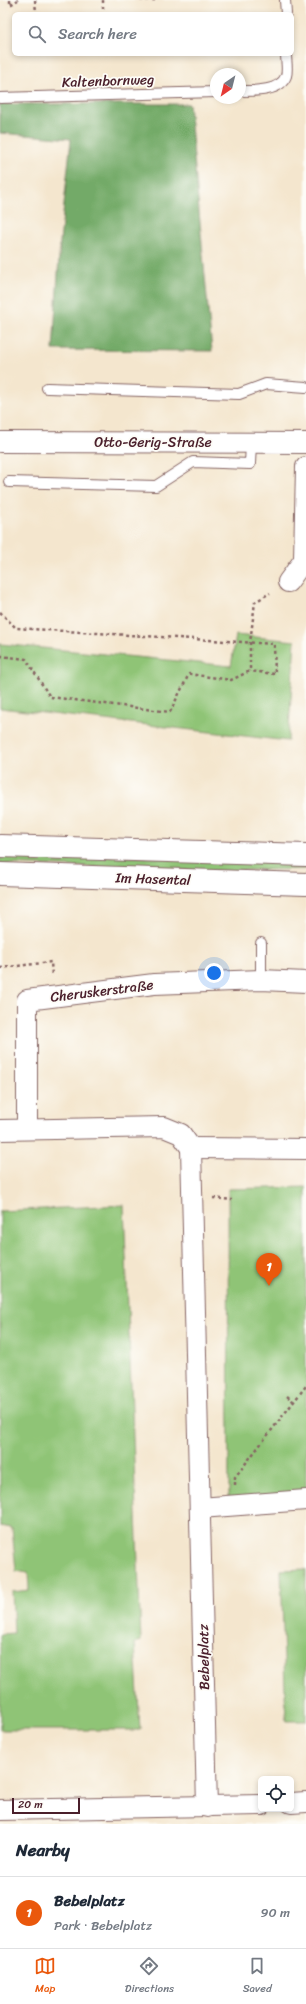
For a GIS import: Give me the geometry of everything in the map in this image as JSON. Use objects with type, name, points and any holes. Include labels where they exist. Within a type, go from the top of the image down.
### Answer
[{"type":"main road","name":"Im Hasental","points":[[0,846],[306,855]]},
{"type":"main road","name":"Im Hasental","points":[[0,874],[306,884]]},
{"type":"street","name":"Otto-Gerig-Straße","points":[[0,442],[306,443]]},
{"type":"street","points":[[288,582],[304,560],[306,467]]},
{"type":"street","name":"Cheruskerstraße","points":[[27,1129],[27,1000],[154,984],[261,980],[306,982]]},
{"type":"street","points":[[0,1130],[164,1126],[181,1134],[191,1148],[306,1149]]},
{"type":"street","name":"Bebelplatz","points":[[191,1148],[206,1807]]},
{"type":"street","points":[[200,1508],[306,1500]]},
{"type":"street","points":[[294,1803],[306,1802]]},
{"type":"street","points":[[0,1810],[206,1807],[258,1804]]},
{"type":"lane","points":[[286,0],[286,12]]},
{"type":"lane","points":[[246,91],[272,87],[281,82],[286,77],[286,56]]},
{"type":"lane","name":"Kaltenbornweg","points":[[0,98],[210,92]]},
{"type":"lane","points":[[47,388],[239,394],[266,384],[306,387]]},
{"type":"lane","points":[[10,482],[156,486],[193,462],[250,464],[251,443]]},
{"type":"lane","points":[[261,943],[261,980]]},
{"type":"path","points":[[10,0],[10,5],[18,0]]},
{"type":"path","points":[[35,0],[36,12]]},
{"type":"path","points":[[103,0],[103,12]]},
{"type":"path","points":[[140,0],[156,0]]},
{"type":"path","points":[[250,671],[250,643],[255,602],[288,582]]},
{"type":"path","points":[[0,612],[16,628],[274,644],[274,674],[250,671],[231,680],[189,674],[170,712],[50,697],[26,659],[0,656]]},
{"type":"path","points":[[0,968],[51,962],[54,996]]},
{"type":"path","points":[[236,1505],[235,1477],[306,1386]]},
{"type":"path","points":[[287,1396],[294,1401]]},
{"type":"green space","points":[[0,104],[189,104],[212,351],[53,350],[60,242],[71,139],[0,133]]},
{"type":"green space","points":[[236,635],[295,641],[288,741],[0,708],[0,644],[231,666]]},
{"type":"green space","points":[[0,854],[306,861],[306,869],[208,871],[0,864]]},
{"type":"green space","points":[[306,1187],[306,1497],[229,1499],[228,1189]]},
{"type":"green space","points":[[124,1205],[141,1641],[135,1643],[140,1730],[0,1730],[0,1634],[14,1633],[12,1592],[29,1590],[28,1573],[16,1571],[12,1528],[0,1526],[0,1211]]},
{"type":"green space","points":[[306,1569],[306,1721],[286,1721],[281,1570]]},
{"type":"place","name":"Bebelplatz","points":[[269,1286]]}]
